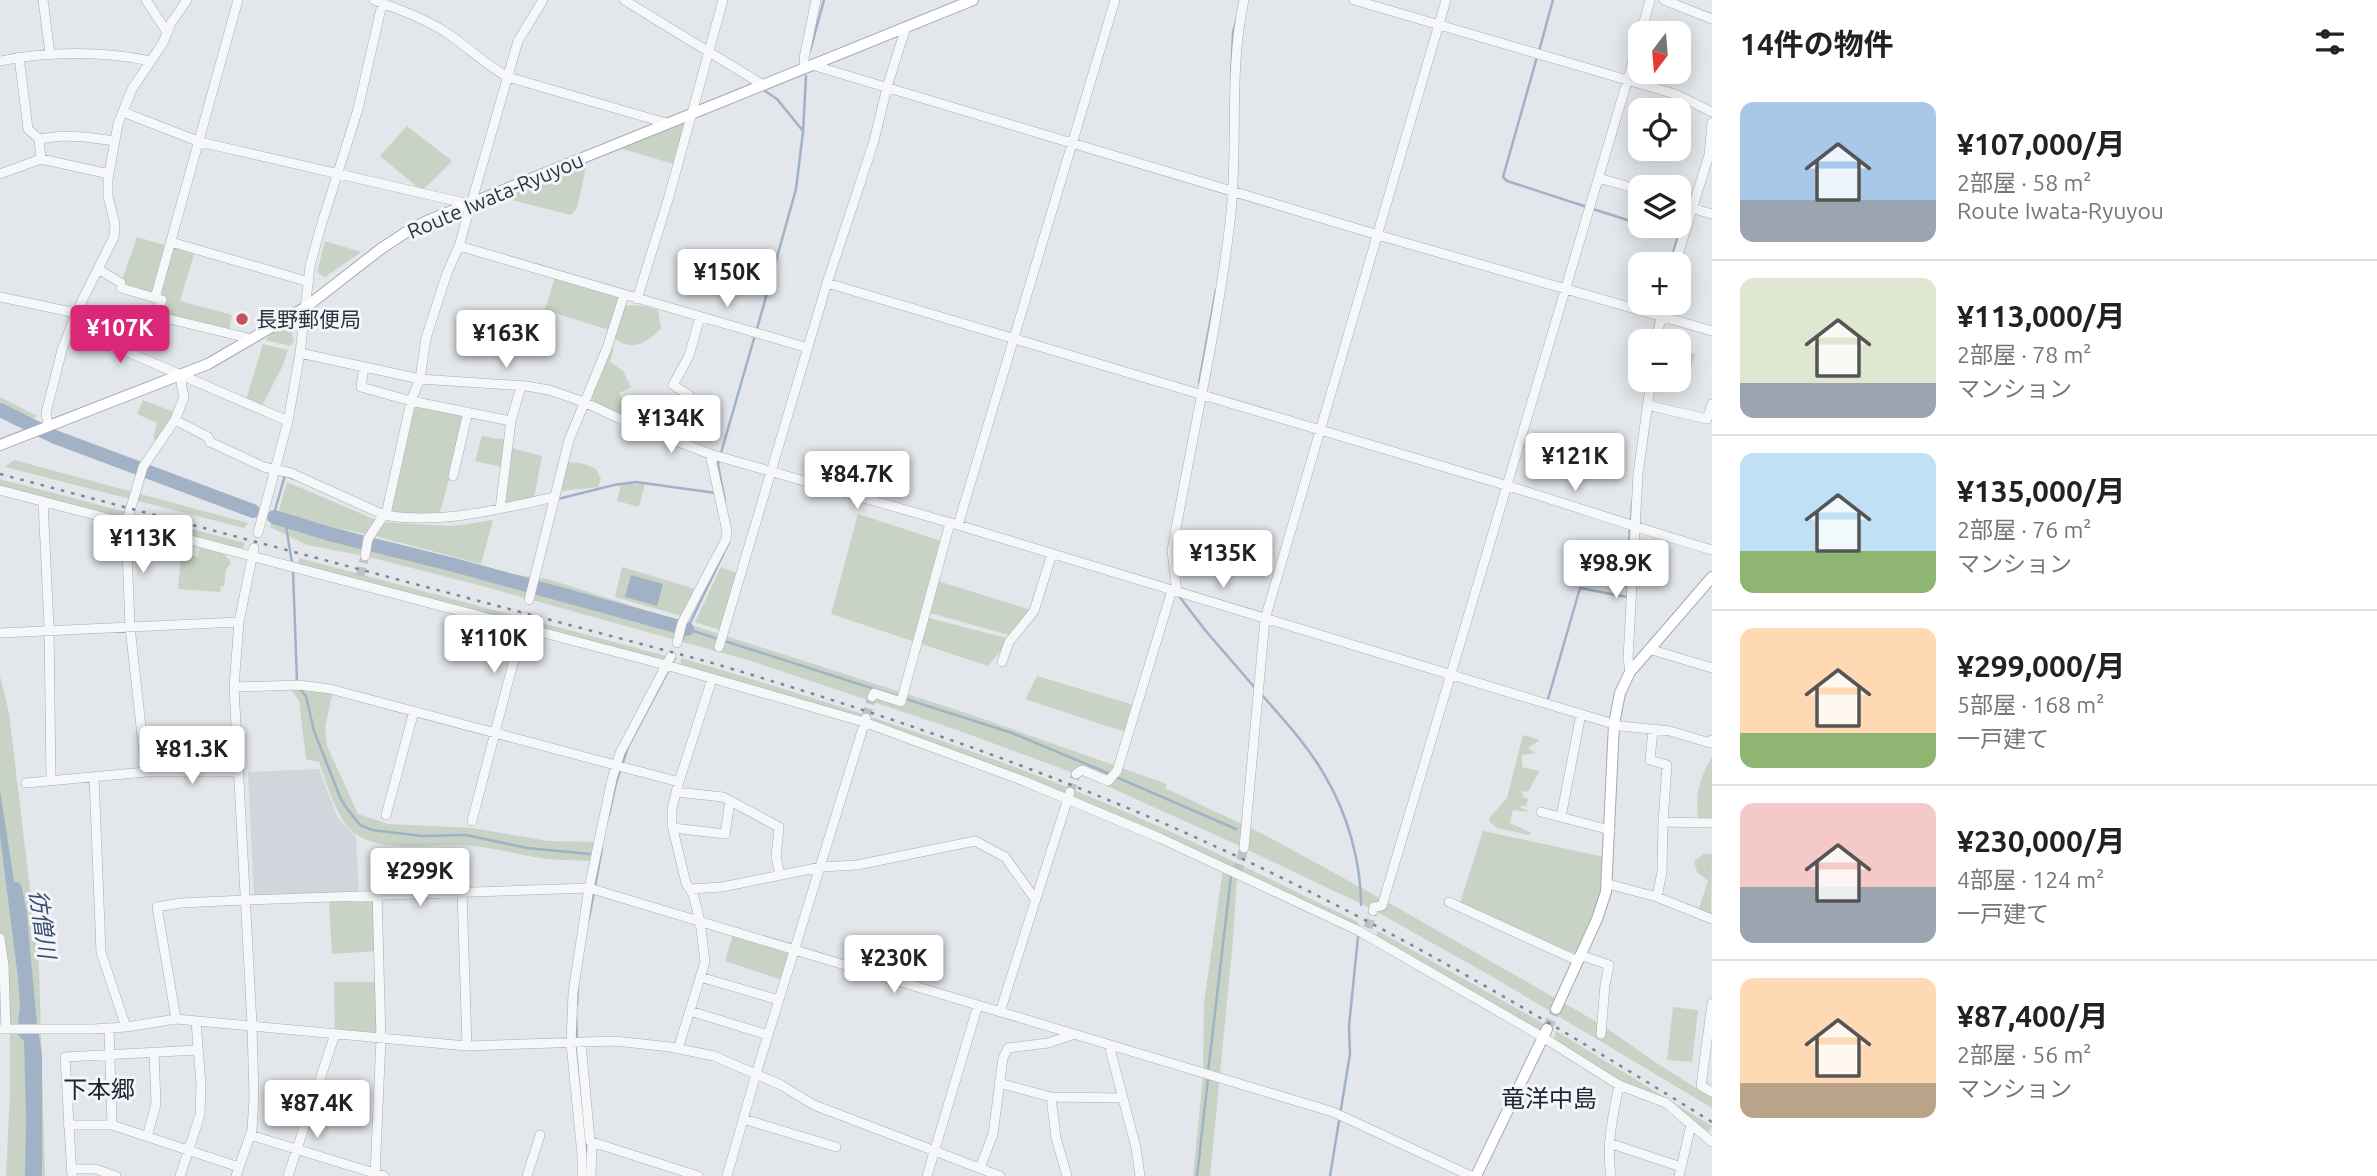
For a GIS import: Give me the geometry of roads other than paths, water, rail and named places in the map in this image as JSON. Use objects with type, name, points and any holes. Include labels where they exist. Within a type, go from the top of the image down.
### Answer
[{"type":"main road","name":"Route Iwata-Ryuyou","points":[[0,445],[208,364],[306,307],[408,230],[906,27],[947,6],[973,0]]},
{"type":"main road","points":[[1556,1009],[1597,919],[1608,884],[1614,724],[1620,693],[1630,672],[1712,577]]},
{"type":"main road","points":[[1473,1176],[1545,1034]]},
{"type":"street","points":[[43,0],[50,54]]},
{"type":"street","points":[[146,0],[167,32]]},
{"type":"street","points":[[48,426],[46,413],[68,334],[114,237],[115,225],[108,196],[118,124],[132,89],[187,0]]},
{"type":"street","points":[[155,298],[238,0]]},
{"type":"street","points":[[365,556],[368,540],[387,510],[411,401],[420,379],[426,338],[447,273],[459,246],[518,41],[543,0]]},
{"type":"street","points":[[624,0],[763,85]]},
{"type":"street","points":[[638,299],[723,0]]},
{"type":"street","points":[[816,0],[804,58],[808,66],[1712,331]]},
{"type":"street","points":[[873,697],[874,693],[901,702],[1115,0]]},
{"type":"street","points":[[1076,774],[1082,770],[1108,781],[1117,771],[1174,591],[1172,551],[1222,278],[1233,192],[1237,43],[1244,0]]},
{"type":"street","points":[[1354,0],[1675,94],[1712,112]]},
{"type":"street","points":[[1244,848],[1265,619],[1446,0]]},
{"type":"street","points":[[1644,21],[1650,0]]},
{"type":"street","points":[[1664,0],[1712,19]]},
{"type":"street","points":[[258,533],[288,421],[317,240],[358,109],[380,1],[449,34],[508,77],[666,123]]},
{"type":"street","points":[[719,647],[827,283],[874,141],[906,27]]},
{"type":"street","points":[[0,61],[50,54],[90,53],[122,55],[151,61]]},
{"type":"street","points":[[19,57],[28,129],[39,139],[41,159]]},
{"type":"street","points":[[1373,911],[1374,907],[1382,906],[1628,77]]},
{"type":"street","points":[[123,112],[200,142],[469,204]]},
{"type":"street","points":[[1679,252],[1709,155],[1712,123]]},
{"type":"street","points":[[39,139],[62,136],[115,141]]},
{"type":"street","points":[[0,174],[41,159],[109,174]]},
{"type":"street","points":[[1598,178],[1628,187]]},
{"type":"street","points":[[1692,207],[1712,214]]},
{"type":"street","points":[[171,242],[309,282]]},
{"type":"street","points":[[459,246],[808,348]]},
{"type":"street","points":[[98,269],[121,283],[121,288],[162,300],[157,316],[252,339]]},
{"type":"street","points":[[827,283],[1712,550]]},
{"type":"street","points":[[529,600],[569,440],[607,348],[624,295]]},
{"type":"street","points":[[0,297],[76,313]]},
{"type":"street","points":[[672,440],[689,396],[673,385],[689,356],[700,317]]},
{"type":"street","points":[[1658,329],[1660,317]]},
{"type":"street","points":[[68,334],[130,353],[288,421]]},
{"type":"street","points":[[300,353],[420,379],[549,390],[584,401],[710,454],[954,524],[1614,724],[1670,731],[1710,743],[1712,740]]},
{"type":"street","points":[[364,367],[360,387],[411,401],[511,421]]},
{"type":"street","points":[[146,772],[130,627],[126,524],[143,467],[175,420],[184,397],[180,376]]},
{"type":"street","points":[[500,509],[511,421],[521,386]]},
{"type":"street","points":[[1630,672],[1628,658],[1634,528],[1649,392]]},
{"type":"street","points":[[1647,405],[1707,419],[1712,404]]},
{"type":"street","points":[[453,476],[468,412]]},
{"type":"street","points":[[175,420],[208,437],[210,442],[264,467],[291,473],[384,515],[459,516],[555,497]]},
{"type":"street","points":[[677,643],[682,623],[726,539],[727,531],[710,454]]},
{"type":"street","points":[[0,490],[126,524],[254,552],[524,621],[668,661],[712,679],[865,719],[1068,796],[1367,932],[1545,1034],[1619,1085],[1666,1103],[1712,1141]]},
{"type":"street","points":[[43,501],[51,780]]},
{"type":"street","points":[[68,1125],[111,1125],[188,1150],[238,1171],[250,1135],[254,1098],[252,1025],[234,687],[239,622],[254,552]]},
{"type":"street","points":[[1002,662],[1009,642],[1034,611],[1052,554]]},
{"type":"street","points":[[472,821],[524,621]]},
{"type":"street","points":[[0,633],[239,622]]},
{"type":"street","points":[[1649,649],[1712,668]]},
{"type":"street","points":[[582,1176],[576,1043],[576,962],[616,765],[668,661]]},
{"type":"street","points":[[678,1049],[705,962],[700,921],[686,883],[673,828],[672,809],[712,679]]},
{"type":"street","points":[[234,687],[299,685],[330,689],[679,782]]},
{"type":"street","points":[[386,814],[414,711]]},
{"type":"street","points":[[1561,817],[1581,714]]},
{"type":"street","points":[[727,1176],[865,719]]},
{"type":"street","points":[[1653,729],[1650,761],[1667,765],[1662,872],[1657,897]]},
{"type":"street","points":[[26,783],[146,772],[239,772]]},
{"type":"street","points":[[94,777],[101,952],[126,1027]]},
{"type":"street","points":[[676,792],[723,797],[779,827],[776,857],[780,875]]},
{"type":"street","points":[[1000,1012],[1068,796]]},
{"type":"street","points":[[673,828],[725,834],[730,801]]},
{"type":"street","points":[[1541,812],[1610,830]]},
{"type":"street","points":[[1663,822],[1712,823]]},
{"type":"street","points":[[690,889],[722,887],[821,867],[857,865],[975,841],[1004,857],[1035,900]]},
{"type":"street","points":[[1608,884],[1657,897],[1712,919]]},
{"type":"street","points":[[176,1019],[157,907],[181,903],[377,894],[589,888],[1334,1112],[1473,1176]]},
{"type":"street","points":[[462,892],[467,1046]]},
{"type":"street","points":[[250,1135],[379,1175],[381,1038],[377,894]]},
{"type":"street","points":[[1449,902],[1579,958],[1609,965],[1601,1034]]},
{"type":"street","points":[[0,937],[5,966],[5,1029],[109,1028],[176,1019],[467,1046],[615,1041],[678,1049],[714,1056],[781,1085],[814,1105],[1000,1176]]},
{"type":"street","points":[[700,976],[779,1000]]},
{"type":"street","points":[[1712,1003],[1701,1086],[1712,1093]]},
{"type":"street","points":[[927,1176],[978,1005]]},
{"type":"street","points":[[690,1011],[768,1035]]},
{"type":"street","points":[[180,1176],[200,1115],[201,1085],[196,1021]]},
{"type":"street","points":[[109,1028],[111,1125]]},
{"type":"street","points":[[288,1176],[335,1034]]},
{"type":"street","points":[[980,1168],[993,1134],[1003,1058],[1008,1048],[1048,1043],[1074,1034]]},
{"type":"street","points":[[576,1043],[592,1142],[592,1176]]},
{"type":"street","points":[[1110,1045],[1136,1148],[1140,1176]]},
{"type":"street","points":[[117,1176],[95,1170],[71,1173],[65,1057],[198,1050]]},
{"type":"street","points":[[147,1137],[156,1104],[153,1052]]},
{"type":"street","points":[[999,1083],[1051,1097],[1123,1098]]},
{"type":"street","points":[[1611,1176],[1609,1143],[1619,1085]]},
{"type":"street","points":[[1051,1097],[1056,1138],[1067,1176]]},
{"type":"street","points":[[743,1119],[836,1147]]},
{"type":"street","points":[[1609,1143],[1680,1172],[1692,1125]]},
{"type":"street","points":[[527,1176],[540,1135]]},
{"type":"street","points":[[592,1142],[698,1176]]},
{"type":"water","points":[[631,575],[663,584],[657,606],[625,597]]},
{"type":"water","points":[[0,790],[20,920],[34,1050],[34,1176],[25,1176],[24,1041],[17,1034],[20,1005],[0,836]]},
{"type":"waterway","points":[[810,51],[824,0]]},
{"type":"waterway","points":[[1539,51],[1553,0]]},
{"type":"waterway","points":[[1231,78],[1233,32],[1237,18]]},
{"type":"waterway","points":[[1537,57],[1503,177],[1507,181],[1587,207]]},
{"type":"waterway","points":[[757,329],[796,189],[806,76]]},
{"type":"waterway","points":[[765,91],[777,99],[803,131]]},
{"type":"waterway","points":[[1593,209],[1628,220]]},
{"type":"waterway","points":[[1673,252],[1677,238]]},
{"type":"waterway","points":[[1199,383],[1216,290]]},
{"type":"waterway","points":[[1654,329],[1657,315]]},
{"type":"waterway","points":[[721,453],[755,335]]},
{"type":"waterway","points":[[0,410],[55,437],[253,511]]},
{"type":"waterway","points":[[719,460],[725,501]]},
{"type":"waterway","points":[[292,563],[285,520],[274,514],[285,475],[294,479]]},
{"type":"waterway","points":[[558,499],[636,482],[723,494]]},
{"type":"waterway","points":[[1631,521],[1632,503]]},
{"type":"waterway","points":[[274,517],[687,629]]},
{"type":"waterway","points":[[1627,587],[1630,527]]},
{"type":"waterway","points":[[682,640],[729,542]]},
{"type":"waterway","points":[[293,570],[297,682]]},
{"type":"waterway","points":[[1548,699],[1580,588],[1627,597]]},
{"type":"waterway","points":[[1179,596],[1255,688]]},
{"type":"waterway","points":[[687,629],[1012,733],[1110,774]]},
{"type":"waterway","points":[[609,815],[628,747],[675,658]]},
{"type":"waterway","points":[[299,688],[306,696],[314,731],[340,797],[360,825],[372,830],[422,836],[466,835],[527,848],[601,855]]},
{"type":"waterway","points":[[1262,695],[1304,744],[1333,790],[1351,838],[1361,905]]},
{"type":"waterway","points":[[1116,777],[1236,829]]},
{"type":"waterway","points":[[589,918],[602,849]]},
{"type":"waterway","points":[[1208,1072],[1231,876]]},
{"type":"waterway","name":"彷僧川","points":[[15,889],[35,1055],[35,1176]]},
{"type":"waterway","points":[[1330,1176],[1350,1054],[1349,1026],[1358,937]]},
{"type":"waterway","points":[[577,1005],[578,987]]},
{"type":"waterway","points":[[576,1015],[577,1040]]},
{"type":"waterway","points":[[577,1050],[578,1071]]},
{"type":"waterway","points":[[1197,1176],[1208,1079]]},
{"type":"waterway","points":[[579,1081],[583,1109]]},
{"type":"waterway","points":[[586,1140],[587,1176]]},
{"type":"tunnel","points":[[360,576],[365,556]]},
{"type":"tunnel","points":[[866,717],[872,697]]},
{"type":"tunnel","points":[[1070,792],[1076,774]]},
{"type":"tunnel","points":[[1237,873],[1244,848]]},
{"type":"tunnel","points":[[1368,928],[1373,911]]},
{"type":"tunnel","points":[[1547,1029],[1556,1009]]},
{"type":"railway","points":[[0,474],[709,662],[916,728],[1052,777],[1251,863],[1369,922],[1542,1019],[1712,1122]]},
{"type":"place","name":"長野郵便局","points":[[242,319]]},
{"type":"district","name":"下本郷","points":[[99,1089]]},
{"type":"district","name":"竜洋中島","points":[[1549,1098]]}]
